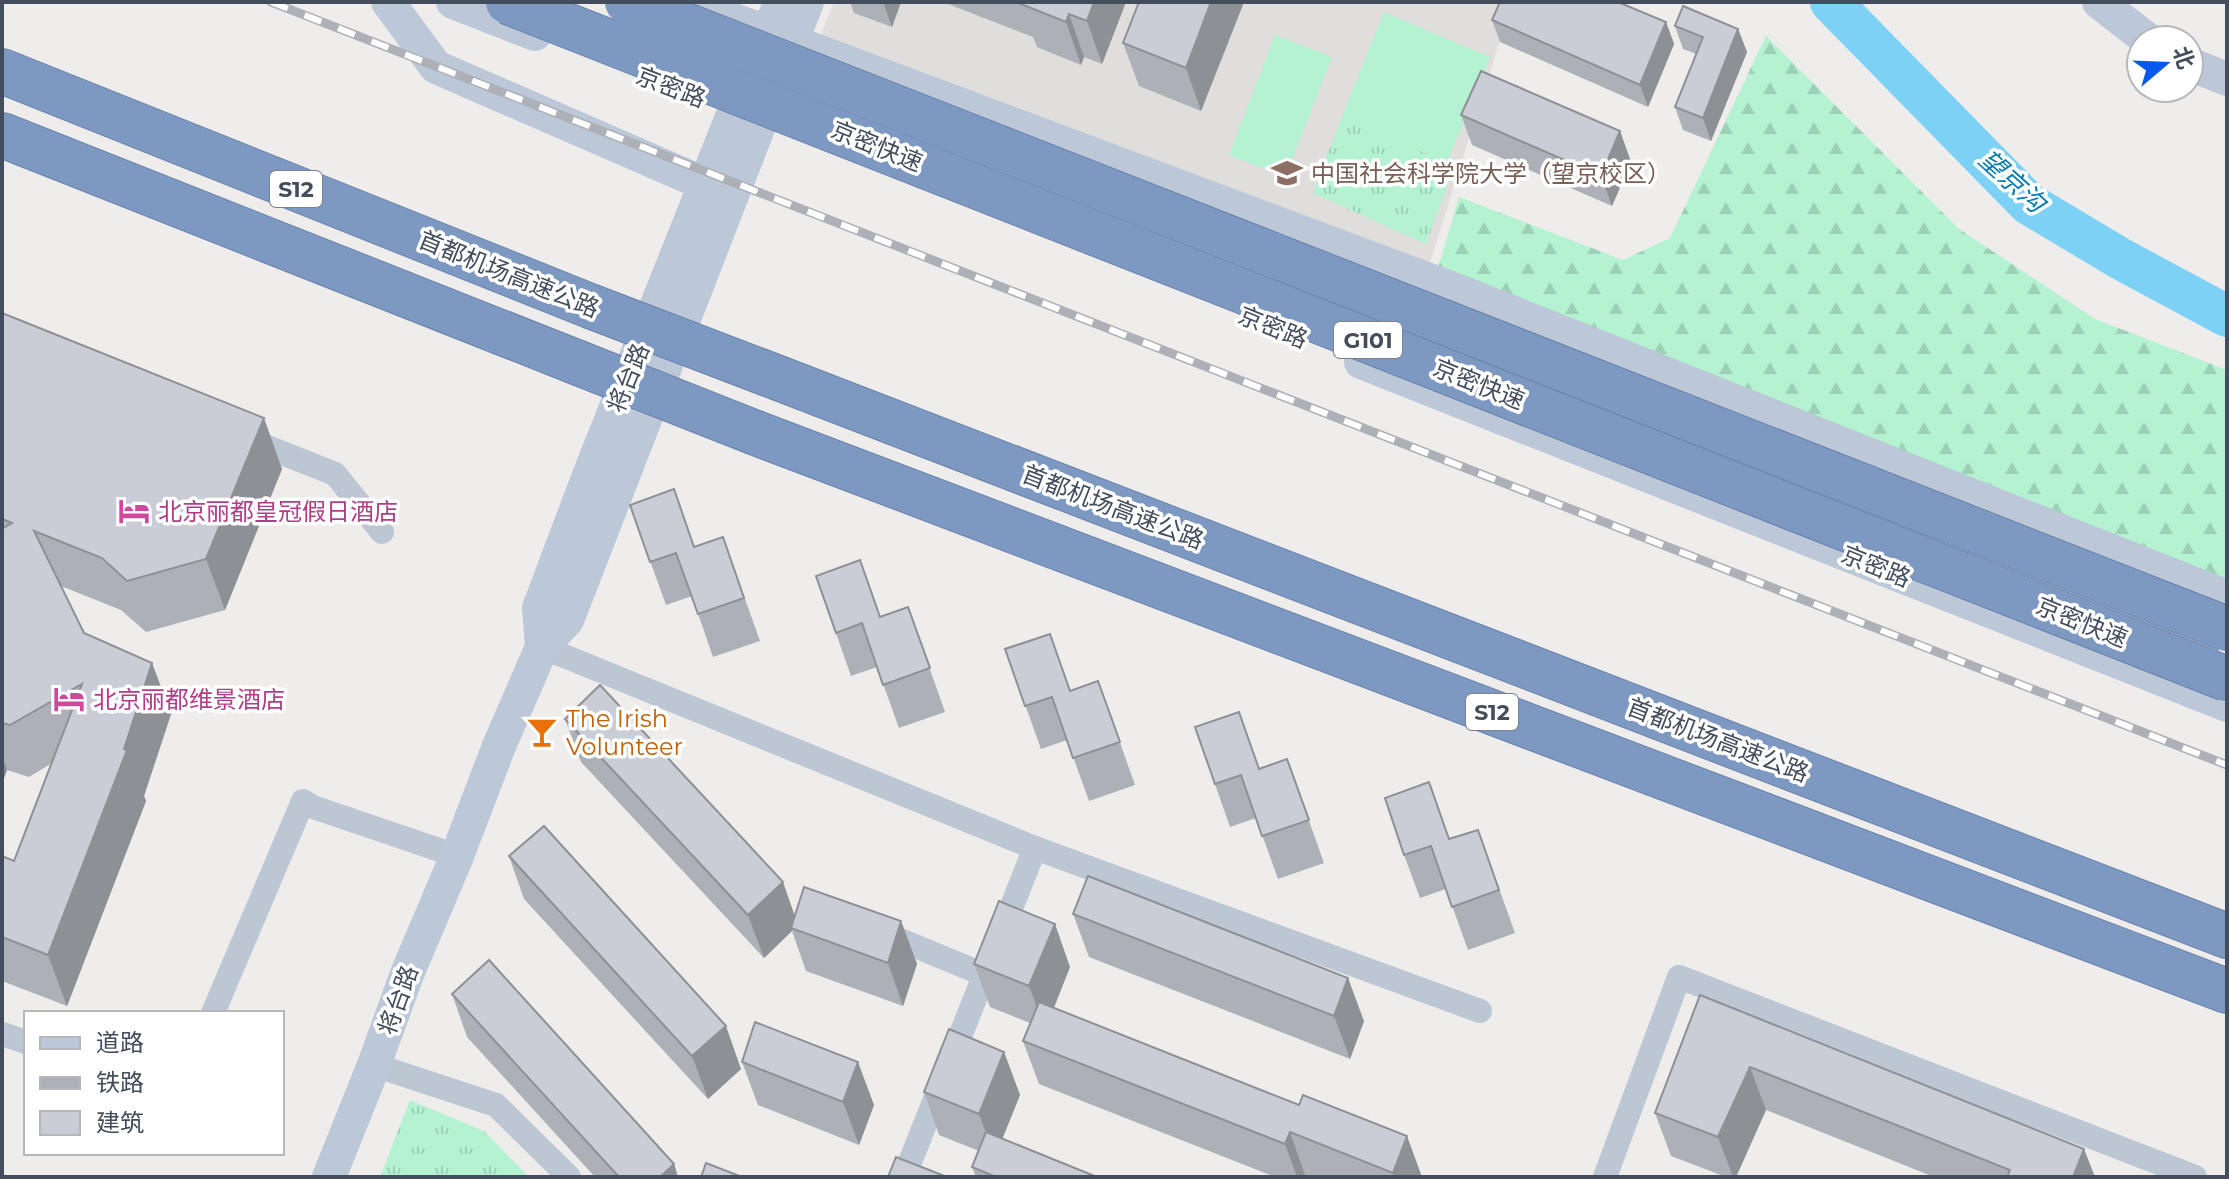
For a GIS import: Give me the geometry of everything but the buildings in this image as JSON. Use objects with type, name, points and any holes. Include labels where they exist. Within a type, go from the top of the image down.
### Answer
[{"type":"highway","name":"京密快速","points":[[508,2],[2227,679]]},
{"type":"highway","name":"京密快速","points":[[627,2],[2227,629]]},
{"type":"highway","name":"首都机场高速公路","points":[[2,71],[590,306],[2227,936]]},
{"type":"highway","name":"S12","points":[[2,135],[756,433],[2227,991]]},
{"type":"main road","points":[[388,2],[436,67],[705,184]]},
{"type":"main road","name":"京密路","points":[[453,2],[2227,705]]},
{"type":"main road","points":[[686,2],[780,26],[2227,597]]},
{"type":"main road","points":[[747,117],[780,26],[807,2]]},
{"type":"main road","points":[[2099,2],[2127,24]]},
{"type":"main road","points":[[2205,70],[2227,79]]},
{"type":"main road","name":"将台路","points":[[542,647],[539,608],[593,465],[705,184],[747,117]]},
{"type":"main road","name":"将台路","points":[[329,1177],[499,746],[542,647],[567,620],[747,117]]},
{"type":"street","points":[[219,427],[335,474],[382,532]]},
{"type":"street","points":[[542,647],[1035,848],[1480,1011]]},
{"type":"street","points":[[214,1011],[303,801],[457,856]]},
{"type":"street","points":[[904,1177],[1035,848]]},
{"type":"street","points":[[858,923],[985,975]]},
{"type":"street","points":[[1605,1177],[1679,977],[2184,1175]]},
{"type":"street","points":[[2,1034],[24,1041]]},
{"type":"street","points":[[374,1065],[496,1105],[569,1177]]},
{"type":"shaded area","name":"中国社会科学院大学（望京校区）","points":[[834,2],[1512,2],[1422,288],[812,57]]},
{"type":"green space","points":[[1384,12],[1490,57],[1447,162],[1342,117]]},
{"type":"green space","points":[[1275,35],[1332,57],[1285,177],[1229,155]]},
{"type":"green space","points":[[1766,36],[1959,229],[2095,319],[2227,370],[2227,618],[1430,295],[1459,197],[1623,260],[1670,238]]},
{"type":"green space","points":[[1342,117],[1454,165],[1426,244],[1313,193]]},
{"type":"green space","points":[[410,1100],[484,1131],[529,1177],[380,1177]]},
{"type":"waterway","name":"望京沟","points":[[1831,2],[2029,204],[2121,259],[2227,316]]},
{"type":"railway","points":[[271,2],[2227,765]]},
{"type":"place","name":"中国社会科学院大学（望京校区）","points":[[1287,173]]},
{"type":"place","name":"北京丽都皇冠假日酒店","points":[[134,511]]},
{"type":"place","name":"北京丽都维景酒店","points":[[69,699]]},
{"type":"place","name":"The Irish Volunteer","points":[[542,732]]}]
